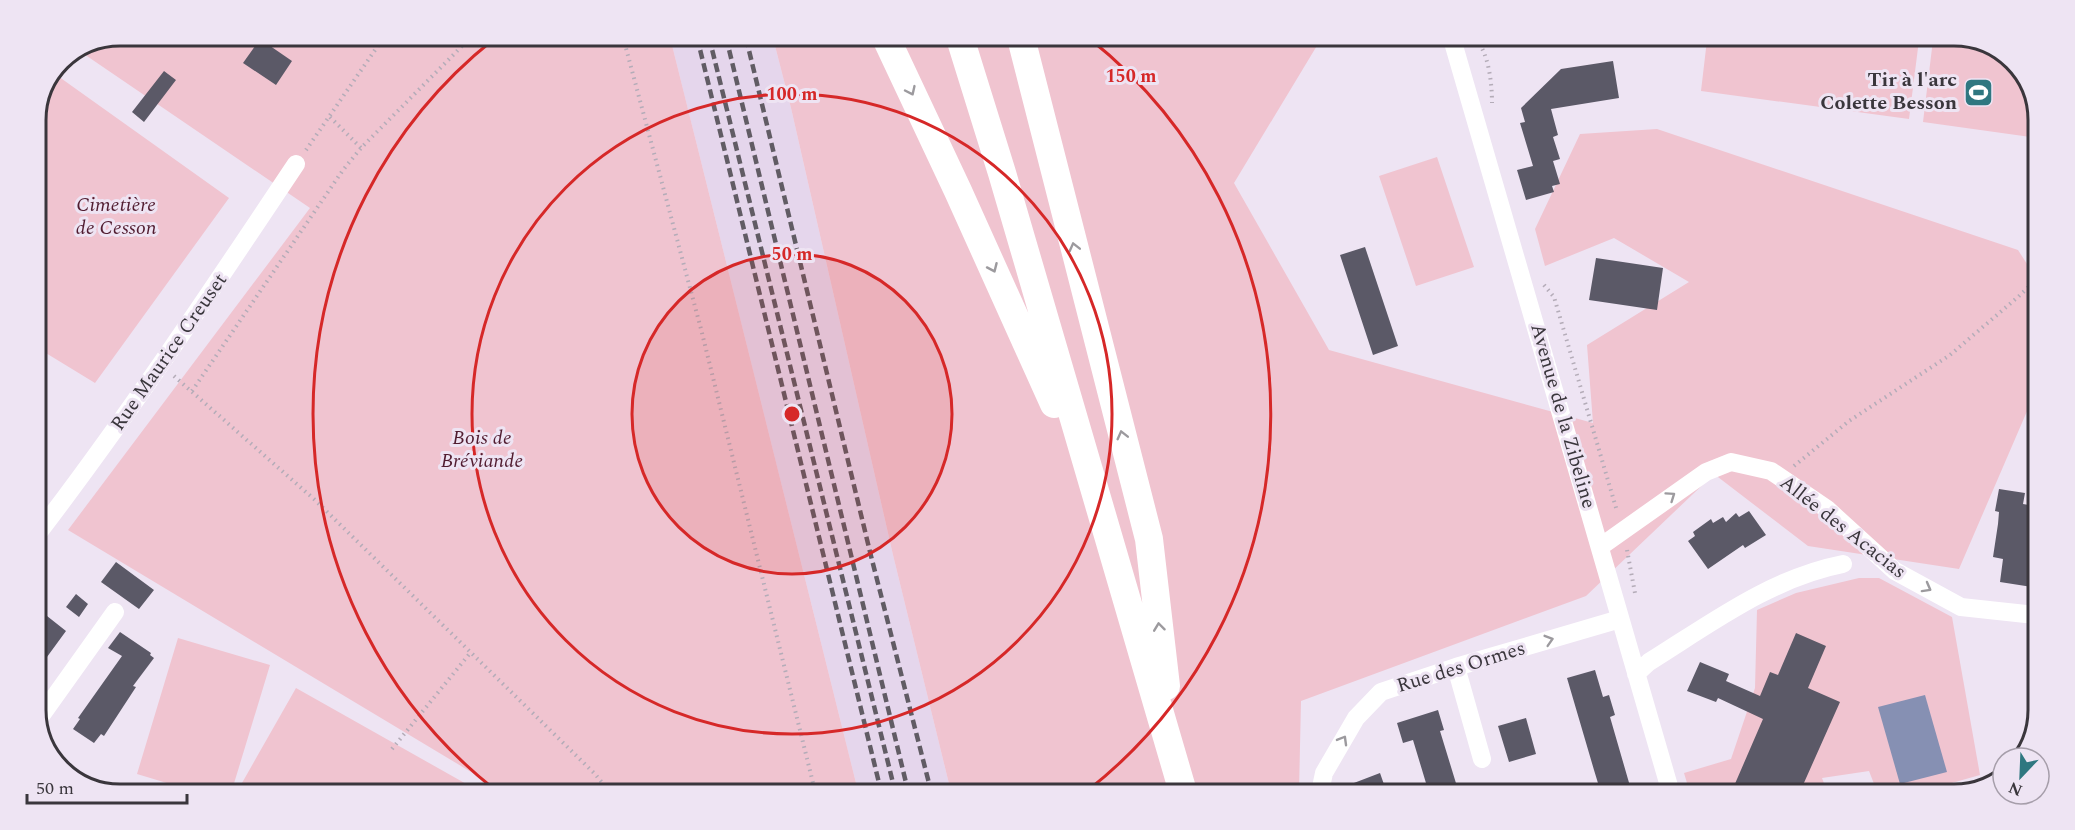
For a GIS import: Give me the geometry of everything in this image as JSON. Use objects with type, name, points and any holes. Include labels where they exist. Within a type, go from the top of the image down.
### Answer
[{"type":"main road","points":[[890,46],[958,191],[1098,502]]},
{"type":"main road","points":[[962,46],[1180,780]]},
{"type":"main road","points":[[1023,46],[1149,539],[1180,780]]},
{"type":"street","name":"Avenue de la Zibeline","points":[[1454,46],[1668,784]]},
{"type":"street","name":"Rue Maurice Creuset","points":[[47,522],[162,365],[296,164]]},
{"type":"street","name":"Allée des Acacias","points":[[1600,547],[1706,472],[1731,462],[1771,471],[1781,477],[1827,509],[1895,571],[1961,607],[2028,614]]},
{"type":"street","points":[[1636,674],[1649,662],[1748,599],[1817,570],[1843,564]]},
{"type":"street","points":[[47,707],[115,612]]},
{"type":"street","name":"Rue des Ormes","points":[[1322,784],[1324,773],[1356,718],[1381,692],[1456,667],[1620,619]]},
{"type":"street","points":[[1456,667],[1482,759]]},
{"type":"path","points":[[296,164],[378,46]]},
{"type":"path","points":[[192,391],[325,195],[361,148],[462,46]]},
{"type":"path","points":[[625,46],[701,329],[813,784]]},
{"type":"path","points":[[1481,46],[1488,70],[1492,106]]},
{"type":"path","points":[[330,117],[361,148]]},
{"type":"path","points":[[1540,278],[1554,297],[1623,529]]},
{"type":"path","points":[[1781,477],[1849,422],[1950,355],[2028,288]]},
{"type":"path","points":[[162,365],[315,500],[603,784]]},
{"type":"path","points":[[392,749],[471,652]]},
{"type":"shaded area","points":[[672,46],[775,46],[791,108],[893,555],[949,784],[856,784]]},
{"type":"green space","name":"Bois de Bréviande","points":[[120,46],[672,46],[856,784],[491,784],[68,530],[310,208],[86,55]]},
{"type":"green space","points":[[775,46],[1317,46],[1234,183],[1329,350],[1593,423],[1587,345],[1689,282],[1614,238],[1545,266],[1535,229],[1580,134],[1657,129],[2018,250],[2028,266],[2028,409],[1959,569],[1808,546],[1714,474],[1586,596],[1301,701],[1299,784],[949,784],[893,555]]},
{"type":"green space","points":[[1706,46],[1918,46],[1909,119],[1701,91]]},
{"type":"green space","name":"Tir à l'arc Colette Besson","points":[[1932,46],[1964,47],[1978,50],[1996,59],[2019,83],[2026,101],[2028,137],[1923,122]]},
{"type":"green space","name":"Cimetière de Cesson","points":[[60,78],[229,198],[95,383],[46,353],[46,120],[52,92]]},
{"type":"green space","points":[[1437,157],[1474,267],[1416,286],[1379,176]]},
{"type":"green space","points":[[1859,578],[1879,578],[1952,617],[1980,775],[1948,784],[1874,784],[1869,771],[1822,778],[1824,784],[1687,784],[1684,773],[1731,759],[1755,688],[1757,610],[1796,593]]},
{"type":"green space","points":[[178,638],[270,665],[234,784],[170,784],[137,774]]},
{"type":"green space","points":[[296,688],[466,784],[241,784]]},
{"type":"water","points":[[1925,695],[1947,772],[1900,784],[1878,707]]},
{"type":"building","points":[[255,46],[270,46],[292,61],[276,85],[243,63]]},
{"type":"building","points":[[1613,61],[1619,98],[1551,109],[1558,135],[1553,137],[1560,159],[1553,161],[1560,184],[1552,186],[1554,192],[1526,200],[1517,170],[1533,166],[1520,123],[1525,122],[1521,108],[1561,69]]},
{"type":"building","points":[[164,71],[176,80],[144,122],[132,112]]},
{"type":"building","points":[[1365,247],[1398,346],[1373,355],[1340,255]]},
{"type":"building","points":[[1596,258],[1663,268],[1657,310],[1589,300]]},
{"type":"building","points":[[1999,489],[2025,493],[2023,504],[2028,505],[2028,586],[2000,582],[2003,559],[1993,557],[1999,512],[1995,511]]},
{"type":"building","points":[[1749,511],[1766,535],[1745,548],[1743,545],[1708,569],[1688,541],[1695,536],[1693,532],[1711,519],[1713,523],[1723,517],[1726,522],[1736,513],[1739,517]]},
{"type":"building","points":[[116,562],[154,590],[139,609],[101,582]]},
{"type":"building","points":[[76,594],[88,604],[79,617],[66,607]]},
{"type":"building","points":[[47,616],[66,631],[47,657]]},
{"type":"building","points":[[120,632],[151,653],[150,655],[154,658],[133,686],[136,687],[104,736],[101,734],[94,743],[73,729],[80,719],[78,718],[122,656],[108,648]]},
{"type":"building","points":[[1796,633],[1826,646],[1808,688],[1840,702],[1803,784],[1735,784],[1763,719],[1718,698],[1716,702],[1687,691],[1700,662],[1729,674],[1726,681],[1760,696],[1770,672],[1778,675]]},
{"type":"building","points":[[1595,670],[1603,697],[1609,695],[1615,715],[1610,717],[1629,784],[1598,784],[1567,678]]},
{"type":"building","points":[[1438,710],[1444,730],[1440,731],[1456,784],[1426,784],[1413,740],[1403,743],[1397,723]]},
{"type":"building","points":[[1526,718],[1536,754],[1509,762],[1498,726]]},
{"type":"building","points":[[1380,773],[1384,784],[1351,784]]},
{"type":"railway","points":[[699,46],[879,784]]},
{"type":"railway","points":[[711,46],[893,784]]},
{"type":"railway","points":[[728,46],[906,784]]},
{"type":"railway","points":[[748,46],[871,556],[929,784]]},
{"type":"place","name":"Tir à l'arc Colette Besson","points":[[1978,92]]}]
